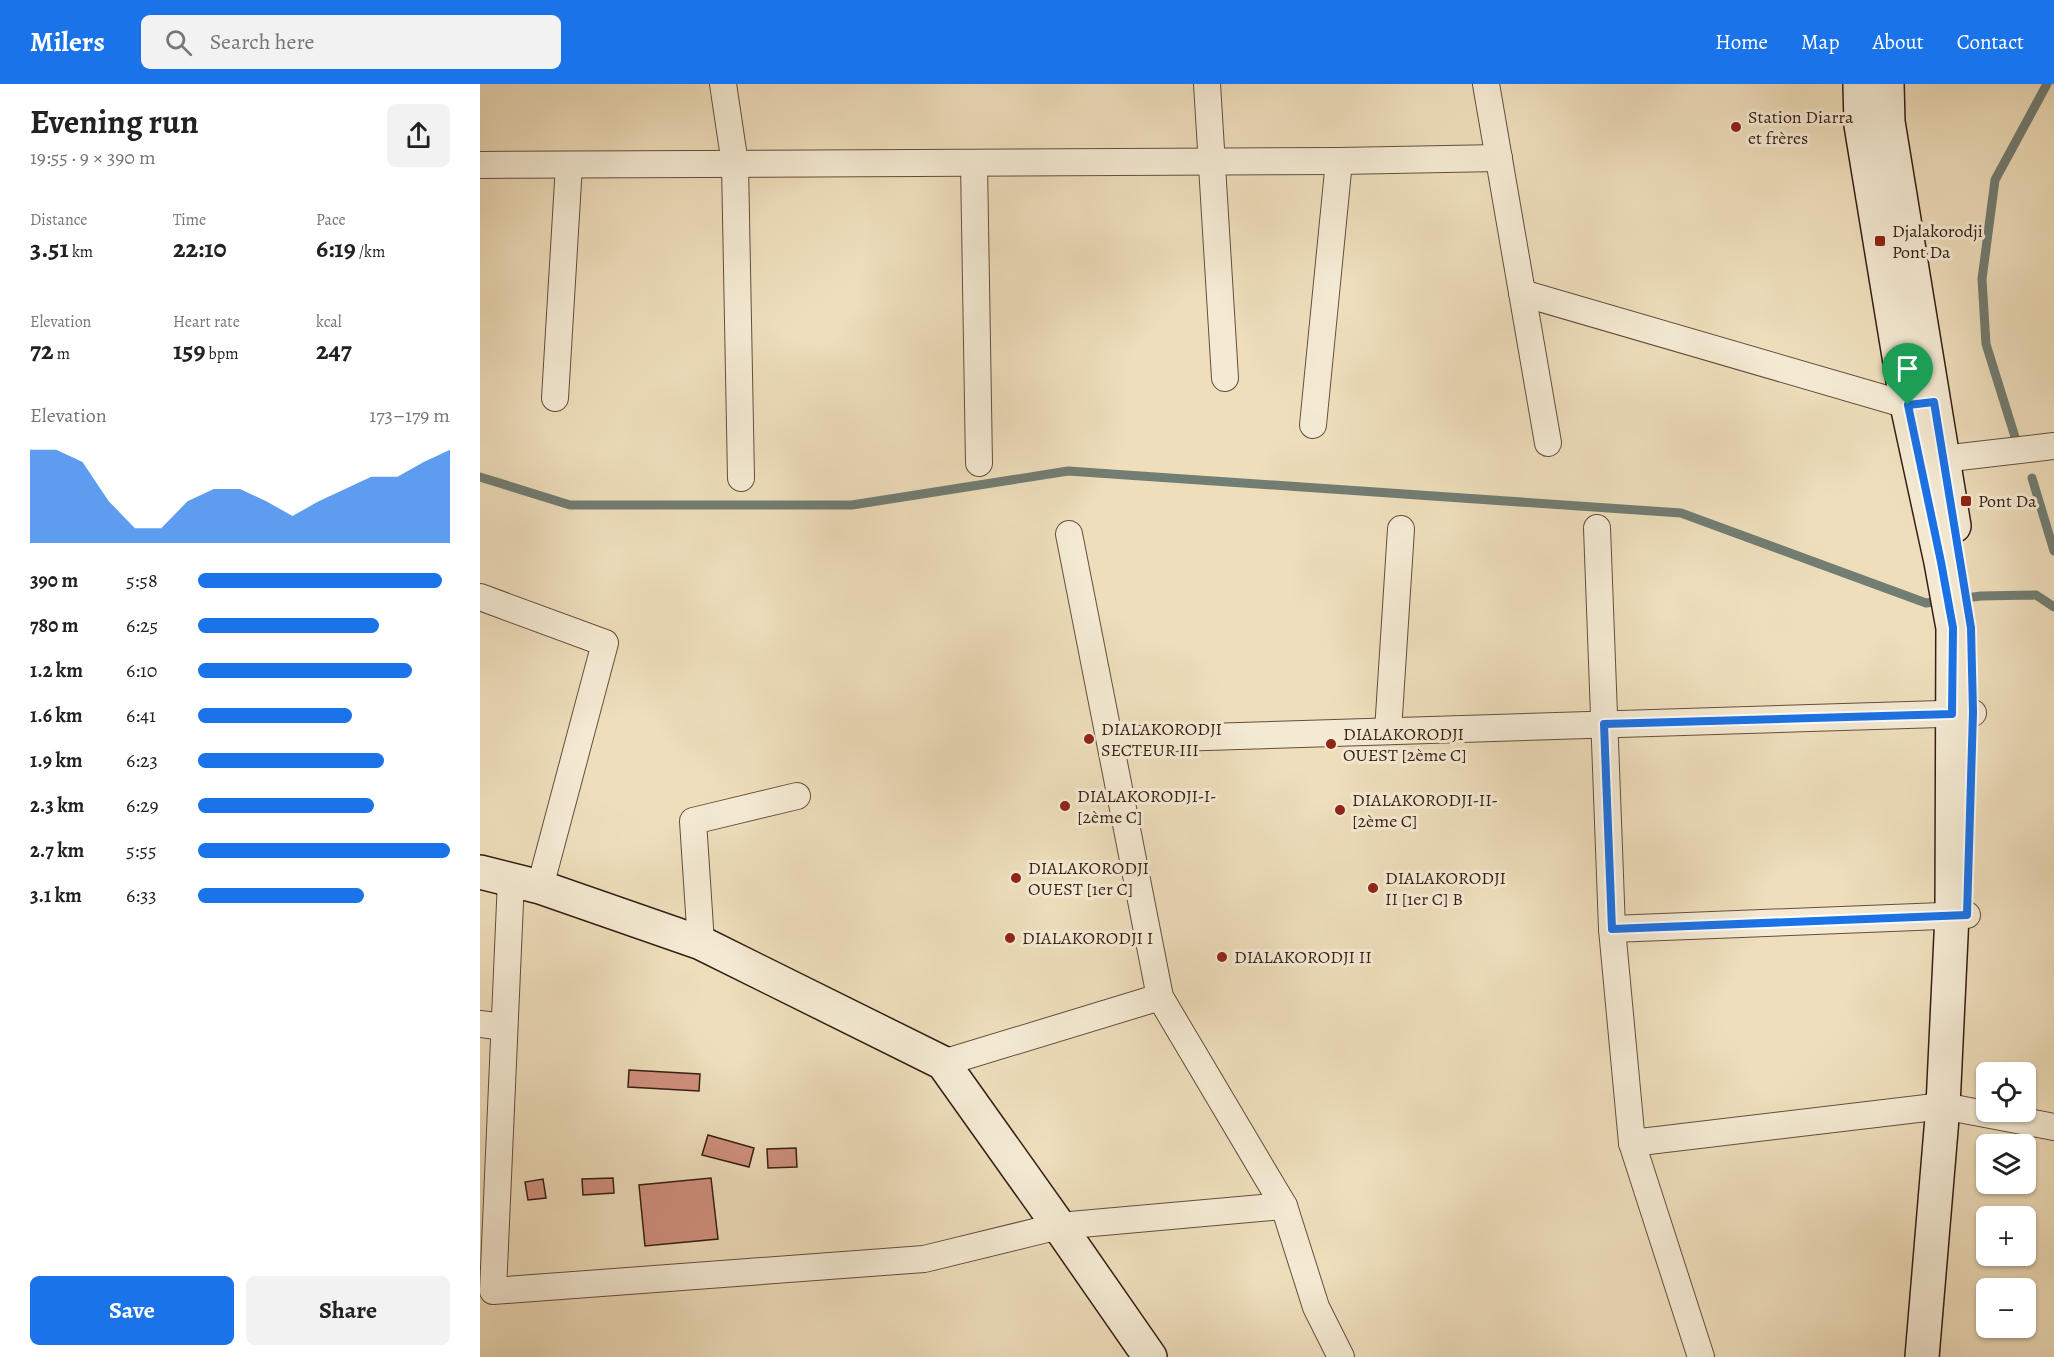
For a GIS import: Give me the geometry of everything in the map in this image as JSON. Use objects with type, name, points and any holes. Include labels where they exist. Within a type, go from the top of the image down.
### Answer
[{"type":"main road","points":[[1860,84],[1861,125],[1921,404],[1962,628],[1963,713],[1959,915],[1939,1357]]},
{"type":"main road","points":[[1887,84],[1888,122],[1921,404]]},
{"type":"main road","points":[[480,872],[526,884],[701,943],[943,1063],[1149,1357]]},
{"type":"main road","points":[[1922,1357],[1949,1107]]},
{"type":"street","points":[[723,84],[735,164],[741,478]]},
{"type":"street","points":[[1207,84],[1225,378]]},
{"type":"street","points":[[1486,84],[1548,443]]},
{"type":"street","points":[[480,165],[1212,162],[1499,158]]},
{"type":"street","points":[[1313,425],[1339,161]]},
{"type":"street","points":[[974,163],[980,463]]},
{"type":"street","points":[[555,398],[569,165]]},
{"type":"street","points":[[1522,293],[1921,404]]},
{"type":"street","points":[[1931,460],[2054,446]]},
{"type":"street","points":[[1597,528],[1612,929],[1632,1143],[1701,1357]]},
{"type":"street","points":[[1388,731],[1401,529]]},
{"type":"street","points":[[1069,534],[1160,998],[1284,1206],[1316,1307],[1341,1357]]},
{"type":"street","points":[[480,597],[605,643],[526,884],[492,1025],[493,1291],[924,1259],[1059,1226],[1284,1206]]},
{"type":"street","points":[[1110,740],[1963,713]]},
{"type":"street","points":[[701,943],[693,821],[797,796]]},
{"type":"street","points":[[1612,929],[1959,915]]},
{"type":"street","points":[[943,1063],[1160,998]]},
{"type":"street","points":[[1632,1143],[1949,1107],[2054,1126]]},
{"type":"building","points":[[629,1070],[700,1074],[699,1091],[628,1087]]},
{"type":"building","points":[[708,1135],[754,1148],[749,1167],[702,1155]]},
{"type":"building","points":[[796,1148],[797,1167],[768,1168],[767,1149]]},
{"type":"building","points":[[613,1178],[614,1193],[583,1195],[582,1179]]},
{"type":"building","points":[[711,1178],[718,1239],[645,1246],[639,1185]]},
{"type":"building","points":[[543,1179],[546,1198],[528,1200],[525,1182]]},
{"type":"waterway","points":[[2015,437],[1986,344],[1982,279],[1995,180],[2047,84]]},
{"type":"waterway","points":[[480,477],[570,505],[852,505],[1068,471],[1681,513],[1926,603],[1981,596],[2036,595],[2054,607]]},
{"type":"waterway","points":[[2032,478],[2054,551]]},
{"type":"place","name":"Station Diarra et frères","points":[[1736,127]]},
{"type":"place","name":"Djalakorodji Pont Da","points":[[1880,241]]},
{"type":"place","name":"Pont Da","points":[[1966,501]]},
{"type":"place","name":"DIALAKORODJI SECTEUR III","points":[[1089,739]]},
{"type":"place","name":"DIALAKORODJI OUEST [2ème C]","points":[[1331,744]]},
{"type":"place","name":"DIALAKORODJI-I- [2ème C]","points":[[1065,806]]},
{"type":"place","name":"DIALAKORODJI-II- [2ème C]","points":[[1340,810]]},
{"type":"place","name":"DIALAKORODJI OUEST [1er C]","points":[[1016,878]]},
{"type":"place","name":"DIALAKORODJI II [1er C] B","points":[[1373,888]]},
{"type":"place","name":"DIALAKORODJI I","points":[[1010,938]]},
{"type":"place","name":"DIALAKORODJI II","points":[[1222,957]]},
{"type":"route","points":[[1934,402],[1971,628],[1973,712],[1967,915],[1612,929],[1604,724],[1952,714],[1953,628],[1908,405],[1934,402]]}]
